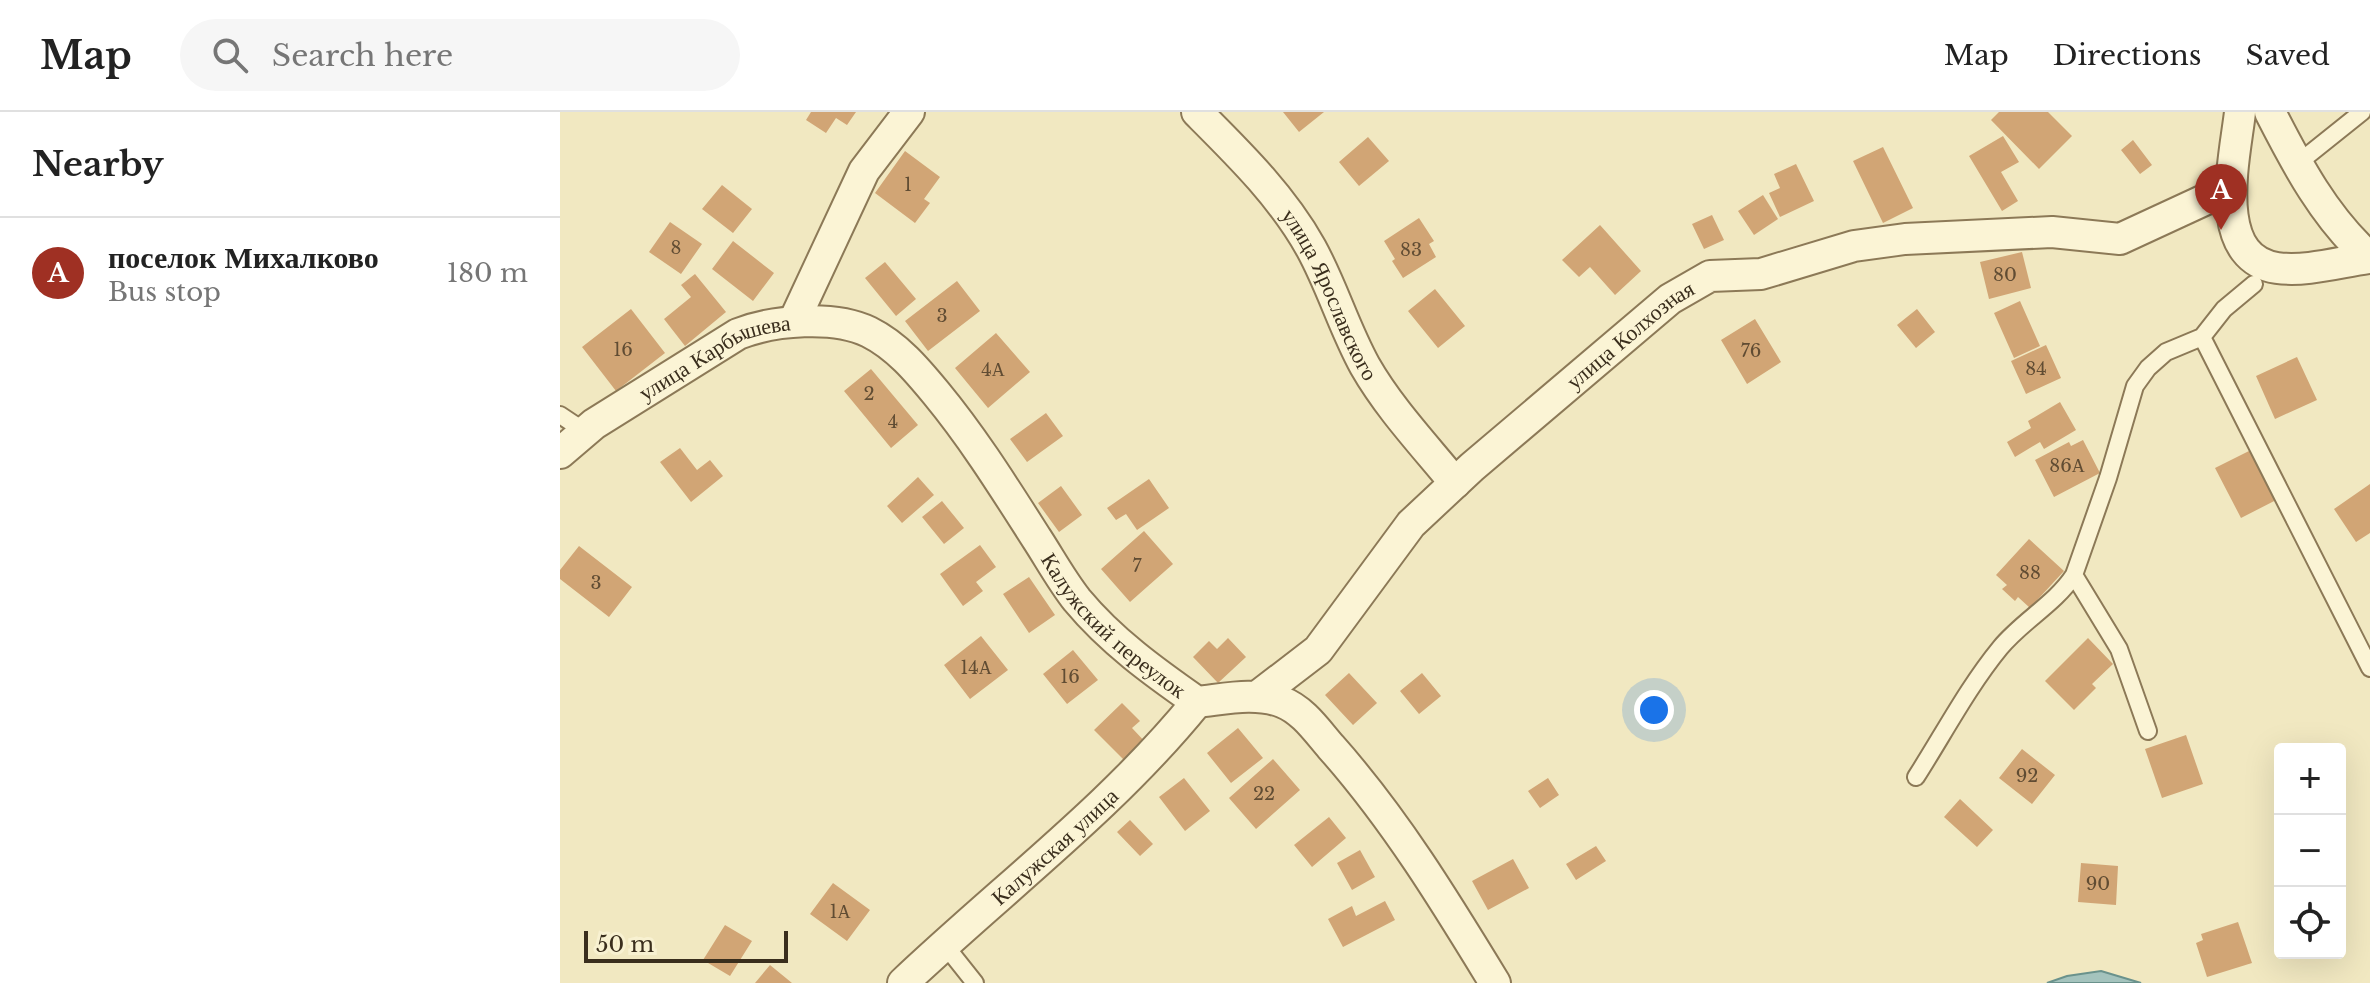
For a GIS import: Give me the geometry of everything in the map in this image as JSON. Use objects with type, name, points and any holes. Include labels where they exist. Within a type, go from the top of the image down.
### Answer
[{"type":"street","name":"улица Карбышева","points":[[560,453],[572,423],[738,334],[794,321],[864,171],[909,112]]},
{"type":"street","points":[[2240,112],[2222,195],[2240,242],[2260,275],[2370,258]]},
{"type":"street","points":[[2270,112],[2297,164],[2339,227],[2370,258]]},
{"type":"street","name":"улица Ярославского","points":[[1208,115],[1285,207],[1311,248],[1366,367],[1455,483]]},
{"type":"street","name":"улица Колхозная","points":[[1258,696],[1318,650],[1411,524],[1670,299],[1700,280],[1720,275],[1761,274],[1839,249],[1905,239],[2052,232],[2120,239],[2222,195]]},
{"type":"street","name":"Калужский переулок","points":[[794,321],[859,328],[900,352],[961,423],[1076,598],[1137,659],[1197,702],[1258,696],[1282,702],[1301,714],[1372,794],[1448,905],[1495,983]]},
{"type":"street","name":"Калужская улица","points":[[903,983],[1129,776],[1170,735],[1197,702]]},
{"type":"lane","points":[[2297,164],[2362,112]]},
{"type":"lane","points":[[1916,777],[1993,657],[2012,634],[2065,587],[2074,575],[2108,478],[2135,386],[2148,368],[2166,352],[2202,337],[2224,309],[2260,275]]},
{"type":"lane","points":[[2202,337],[2370,668]]},
{"type":"lane","points":[[2074,575],[2119,649],[2148,731]]},
{"type":"lane","points":[[944,944],[975,983]]},
{"type":"water","points":[[2101,971],[2141,983],[2047,983],[2067,976]]},
{"type":"building","points":[[811,112],[856,112],[847,125],[836,118],[826,133],[806,120]]},
{"type":"building","points":[[1283,112],[1324,112],[1299,132]]},
{"type":"building","points":[[1999,112],[2048,112],[2072,136],[2039,169],[1991,120]]},
{"type":"building","points":[[2003,136],[2019,162],[2001,172],[2018,201],[2002,211],[1969,156]]},
{"type":"building","points":[[1368,137],[1389,161],[1359,186],[1339,162]]},
{"type":"building","points":[[2133,140],[2152,165],[2140,174],[2121,150]]},
{"type":"building","points":[[1883,147],[1913,208],[1883,223],[1853,161]]},
{"type":"building","points":[[905,151],[940,177],[924,199],[930,203],[915,223],[875,193]]},
{"type":"building","points":[[1796,164],[1814,201],[1780,217],[1769,193],[1780,188],[1774,174]]},
{"type":"building","points":[[722,185],[752,209],[733,233],[702,209]]},
{"type":"building","points":[[1763,195],[1778,219],[1754,235],[1738,211]]},
{"type":"building","points":[[1712,215],[1724,240],[1704,249],[1692,224]]},
{"type":"building","points":[[1419,218],[1434,241],[1429,244],[1436,257],[1403,278],[1384,241]]},
{"type":"building","points":[[670,222],[702,244],[681,274],[649,252]]},
{"type":"building","points":[[1600,225],[1641,271],[1615,295],[1590,267],[1579,277],[1562,260]]},
{"type":"building","points":[[733,241],[774,273],[753,301],[712,269]]},
{"type":"building","points":[[2022,252],[2031,288],[1989,299],[1980,262]]},
{"type":"building","points":[[885,262],[916,299],[896,316],[865,278]]},
{"type":"building","points":[[695,274],[726,312],[685,346],[664,319],[691,297],[681,285]]},
{"type":"building","points":[[957,281],[980,311],[928,351],[905,321]]},
{"type":"building","points":[[1435,289],[1465,326],[1438,348],[1408,311]]},
{"type":"building","points":[[2020,301],[2040,346],[2014,358],[1994,313]]},
{"type":"building","points":[[631,309],[665,353],[616,391],[582,347]]},
{"type":"building","points":[[1917,309],[1935,332],[1916,348],[1897,325]]},
{"type":"building","points":[[1755,319],[1781,362],[1747,384],[1721,340]]},
{"type":"building","points":[[996,333],[1030,372],[988,408],[955,368]]},
{"type":"building","points":[[2046,345],[2061,378],[2026,394],[2011,361]]},
{"type":"building","points":[[2297,357],[2317,400],[2275,419],[2256,376]]},
{"type":"building","points":[[871,369],[918,425],[891,448],[844,391]]},
{"type":"building","points":[[2060,402],[2076,430],[2044,449],[2040,442],[2015,457],[2007,442],[2031,428],[2028,421]]},
{"type":"building","points":[[1046,413],[1063,436],[1027,462],[1010,439]]},
{"type":"building","points":[[2083,440],[2100,473],[2054,497],[2035,460],[2069,442],[2071,446]]},
{"type":"building","points":[[2257,447],[2282,497],[2241,518],[2215,468]]},
{"type":"building","points":[[680,448],[697,470],[710,460],[723,476],[691,502],[660,462]]},
{"type":"building","points":[[918,477],[934,495],[902,523],[887,506]]},
{"type":"building","points":[[1149,479],[1169,508],[1137,530],[1126,514],[1116,520],[1107,508]]},
{"type":"building","points":[[2370,484],[2370,533],[2356,542],[2334,509]]},
{"type":"building","points":[[1061,486],[1082,515],[1059,532],[1038,503]]},
{"type":"building","points":[[942,501],[964,528],[944,544],[922,517]]},
{"type":"building","points":[[1144,531],[1173,564],[1130,602],[1101,569]]},
{"type":"building","points":[[2029,539],[2064,571],[2030,608],[2018,597],[2015,601],[2002,589],[2007,585],[1996,575]]},
{"type":"building","points":[[980,545],[996,567],[976,582],[983,591],[963,606],[940,574]]},
{"type":"building","points":[[579,546],[632,587],[609,617],[560,579],[560,570]]},
{"type":"building","points":[[1029,577],[1055,615],[1029,633],[1003,594]]},
{"type":"building","points":[[981,636],[1008,670],[970,699],[944,665]]},
{"type":"building","points":[[1228,638],[1246,657],[1218,683],[1193,657],[1209,641],[1217,649]]},
{"type":"building","points":[[2088,638],[2113,664],[2092,684],[2096,688],[2074,710],[2045,681]]},
{"type":"building","points":[[1073,650],[1098,680],[1067,704],[1043,674]]},
{"type":"building","points":[[1349,673],[1377,703],[1353,725],[1325,695]]},
{"type":"building","points":[[1422,673],[1441,696],[1419,714],[1400,691]]},
{"type":"building","points":[[1122,703],[1140,721],[1132,728],[1148,745],[1128,764],[1094,730]]},
{"type":"building","points":[[1238,728],[1263,758],[1231,783],[1207,753]]},
{"type":"building","points":[[2186,735],[2203,784],[2162,798],[2145,749]]},
{"type":"building","points":[[2022,749],[2055,775],[2032,804],[1999,778]]},
{"type":"building","points":[[1273,759],[1300,790],[1256,829],[1229,798]]},
{"type":"building","points":[[1184,778],[1210,811],[1185,831],[1159,797]]},
{"type":"building","points":[[1548,778],[1559,795],[1540,808],[1528,791]]},
{"type":"building","points":[[1960,799],[1993,830],[1977,847],[1944,817]]},
{"type":"building","points":[[1329,817],[1346,838],[1312,867],[1294,845]]},
{"type":"building","points":[[1130,820],[1153,844],[1140,856],[1117,832]]},
{"type":"building","points":[[1596,846],[1606,861],[1576,880],[1566,864]]},
{"type":"building","points":[[1360,850],[1375,877],[1352,890],[1337,863]]},
{"type":"building","points":[[1513,859],[1529,888],[1488,910],[1472,881]]},
{"type":"building","points":[[2081,863],[2118,866],[2116,905],[2078,902]]},
{"type":"building","points":[[833,883],[870,910],[847,941],[810,914]]},
{"type":"building","points":[[1385,901],[1395,920],[1343,947],[1328,919],[1352,906],[1356,916]]},
{"type":"building","points":[[2238,922],[2252,963],[2207,977],[2196,943],[2203,940],[2201,934]]},
{"type":"building","points":[[725,925],[752,941],[730,976],[703,960]]},
{"type":"building","points":[[770,965],[792,983],[755,983]]},
{"type":"place","name":"поселок Михалково","points":[[2221,230]]}]
